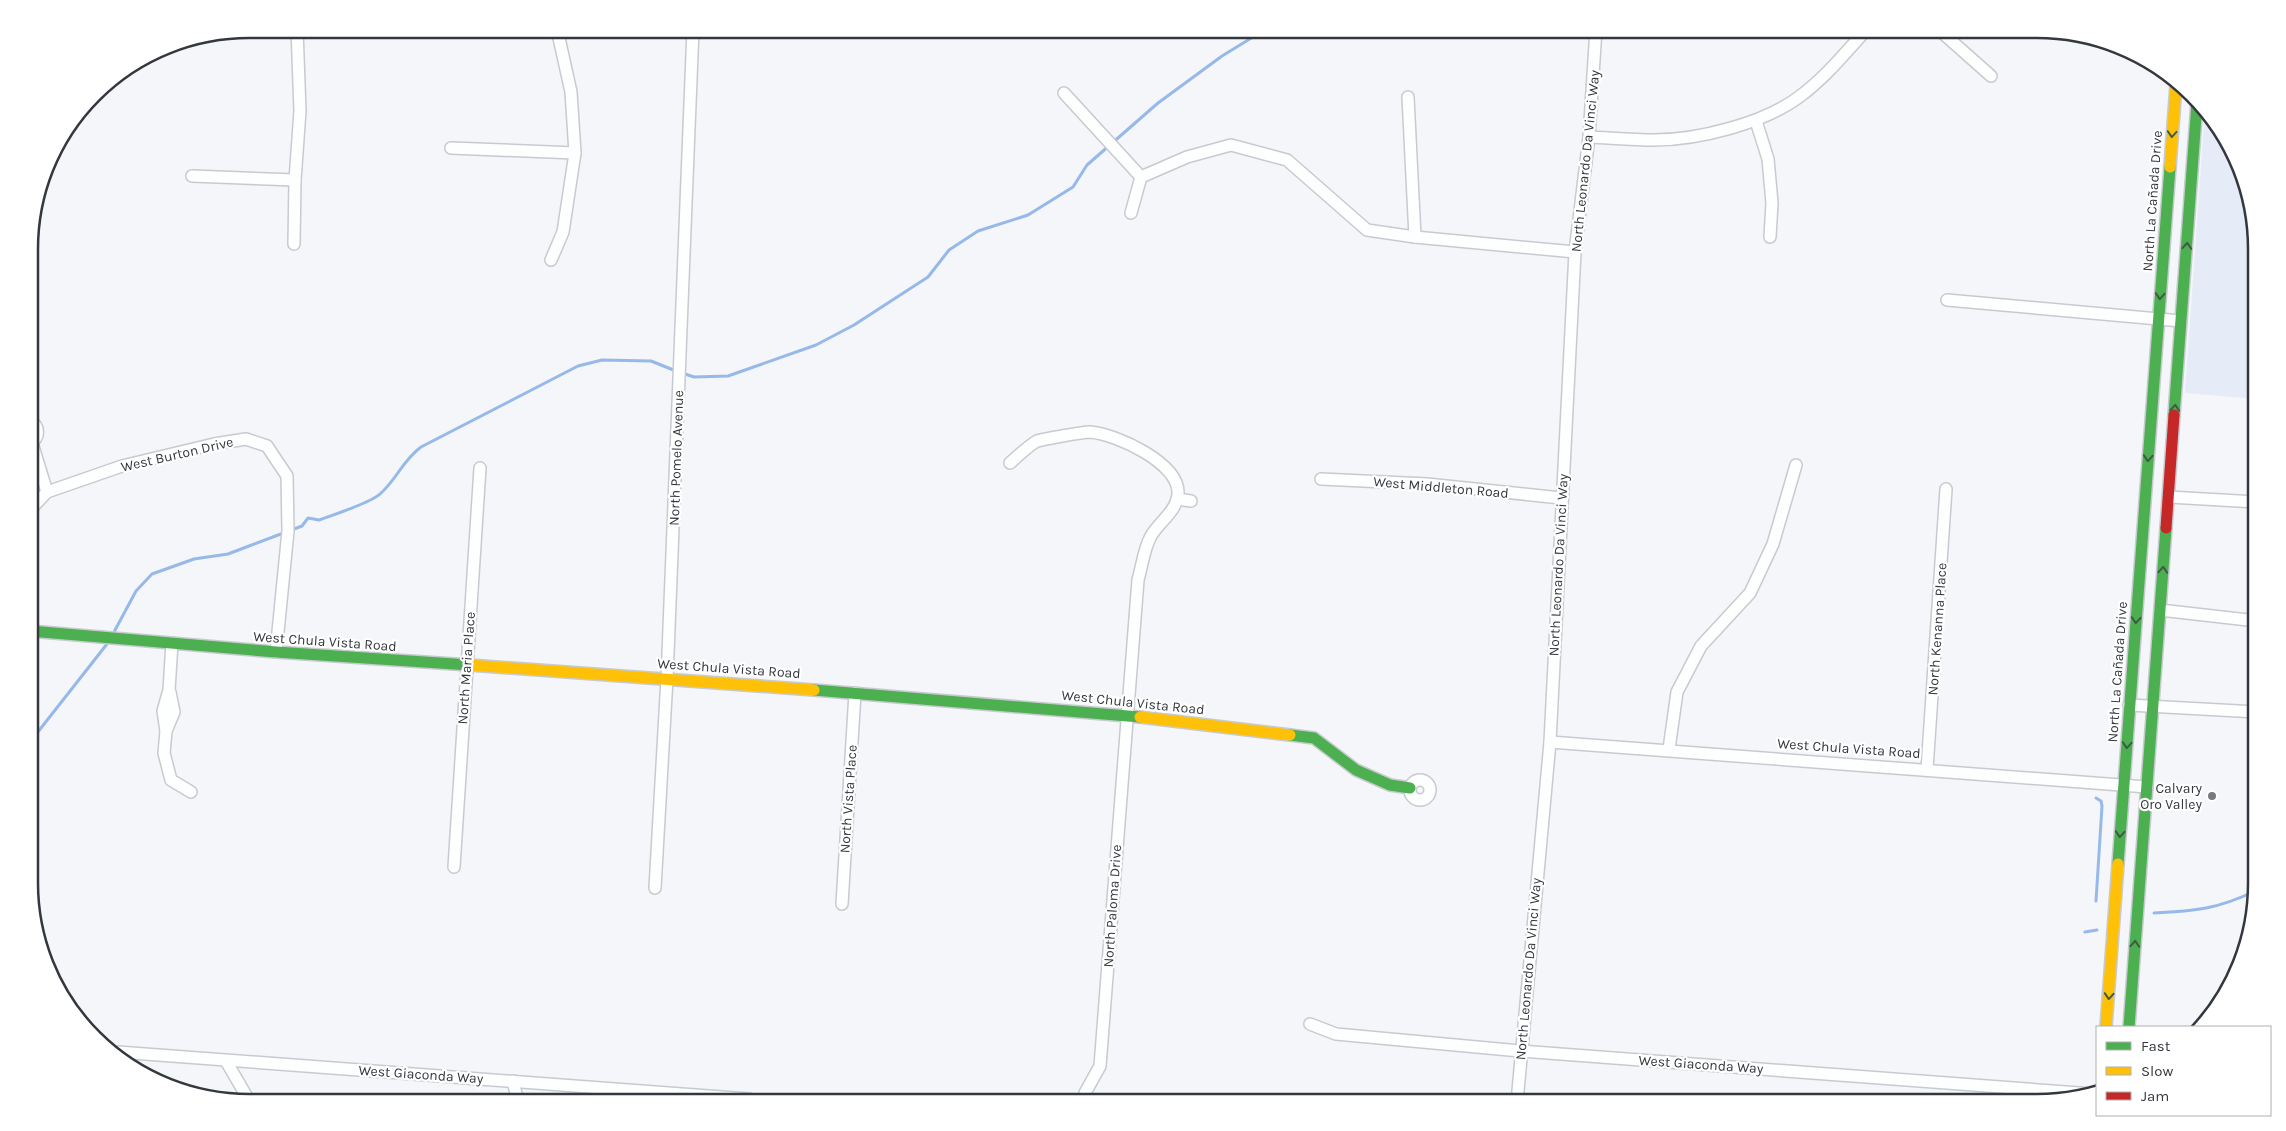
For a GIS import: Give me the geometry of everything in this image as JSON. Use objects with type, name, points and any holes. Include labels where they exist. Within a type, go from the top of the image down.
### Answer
[{"type":"main road","name":"North La Cañada Drive","points":[[2106,1026],[2176,89]]},
{"type":"main road","points":[[2129,1026],[2197,110]]},
{"type":"main road","name":"West Chula Vista Road","points":[[38,632],[276,652],[667,678],[1127,715],[1314,738],[1356,770],[1390,785],[1410,788]]},
{"type":"street","points":[[294,244],[295,180],[300,111],[297,38]]},
{"type":"street","points":[[551,260],[563,232],[575,153],[571,92],[559,38]]},
{"type":"street","name":"North Pomelo Avenue","points":[[655,888],[667,678],[693,38]]},
{"type":"street","name":"North Leonardo Da Vinci Way","points":[[1517,1094],[1550,742],[1561,498],[1576,252],[1589,137],[1595,38]]},
{"type":"street","points":[[1589,137],[1655,140],[1678,138],[1756,121],[1799,96],[1833,65],[1858,38]]},
{"type":"street","points":[[1948,38],[1991,76]]},
{"type":"street","points":[[1064,93],[1141,177]]},
{"type":"street","points":[[1408,97],[1415,237]]},
{"type":"street","points":[[1756,121],[1768,160],[1772,204],[1770,237]]},
{"type":"street","points":[[1141,177],[1187,157],[1231,145],[1286,160],[1366,230],[1415,237],[1576,252]]},
{"type":"street","points":[[451,148],[575,153]]},
{"type":"street","points":[[192,176],[295,180]]},
{"type":"street","points":[[1131,213],[1141,177]]},
{"type":"street","points":[[1947,300],[2024,305],[2158,320],[2181,320]]},
{"type":"street","points":[[1010,463],[1037,442],[1090,432],[1124,440],[1156,460],[1168,470],[1176,483],[1178,495],[1176,499],[1191,500]]},
{"type":"street","name":"West Burton Drive","points":[[47,492],[122,466],[214,444],[246,439],[267,446],[287,476],[288,531],[276,652]]},
{"type":"street","points":[[38,464],[47,492],[38,502]]},
{"type":"street","points":[[1669,749],[1677,692],[1701,646],[1750,593],[1773,544],[1796,465]]},
{"type":"street","name":"North Maria Place","points":[[454,867],[465,666],[480,468]]},
{"type":"street","name":"West Middleton Road","points":[[1321,479],[1425,484],[1561,498]]},
{"type":"street","name":"North Kenanna Place","points":[[1927,769],[1946,489]]},
{"type":"street","points":[[2169,497],[2248,502]]},
{"type":"street","name":"North Paloma Drive","points":[[1085,1094],[1100,1066],[1138,580],[1150,536],[1167,516],[1176,499]]},
{"type":"street","points":[[2160,610],[2248,620]]},
{"type":"street","points":[[172,643],[169,690],[174,712],[166,731],[164,753],[171,780],[191,792]]},
{"type":"street","name":"North Vista Place","points":[[842,904],[855,693]]},
{"type":"street","points":[[2129,704],[2248,711]]},
{"type":"street","name":"West Chula Vista Road","points":[[1550,742],[1669,749],[2147,787]]},
{"type":"street","name":"West Giaconda Way","points":[[1310,1024],[1336,1034],[1520,1051],[2065,1092]]},
{"type":"street","name":"West Giaconda Way","points":[[123,1053],[226,1062],[513,1080],[689,1094]]},
{"type":"street","points":[[226,1062],[245,1094]]},
{"type":"street","points":[[513,1080],[516,1094]]},
{"type":"shaded area","points":[[2204,119],[2227,155],[2241,194],[2247,221],[2248,398],[2185,393]]},
{"type":"waterway","points":[[682,373],[694,377],[728,376],[816,345],[854,325],[928,277],[949,250],[978,231],[1028,215],[1073,187],[1087,165],[1158,103],[1222,56],[1251,38]]},
{"type":"waterway","points":[[114,632],[136,591],[152,574],[194,559],[228,554],[302,526],[308,518],[319,520],[368,501],[386,488],[409,458],[421,447],[578,366],[602,360],[651,361],[676,371]]},
{"type":"waterway","points":[[38,732],[107,644]]},
{"type":"waterway","points":[[2096,798],[2101,801],[2102,806],[2096,901]]},
{"type":"waterway","points":[[2154,913],[2206,908],[2248,894]]},
{"type":"waterway","points":[[2085,932],[2097,930]]},
{"type":"traffic: fast","points":[[2174,415],[2197,110]]},
{"type":"traffic: fast","points":[[2118,864],[2170,167]]},
{"type":"traffic: fast","points":[[2129,1026],[2166,528]]},
{"type":"traffic: fast","points":[[38,632],[276,652],[469,665]]},
{"type":"traffic: fast","points":[[814,690],[1140,717]]},
{"type":"traffic: fast","points":[[1290,735],[1314,738],[1356,770],[1390,785],[1410,788]]},
{"type":"traffic: slow","points":[[2170,167],[2176,89]]},
{"type":"traffic: slow","points":[[469,665],[814,690]]},
{"type":"traffic: slow","points":[[1140,717],[1290,735]]},
{"type":"traffic: slow","points":[[2106,1026],[2118,864]]},
{"type":"traffic: jam","points":[[2166,528],[2174,415]]},
{"type":"place","name":"Calvary Oro Valley","points":[[2212,796]]}]
